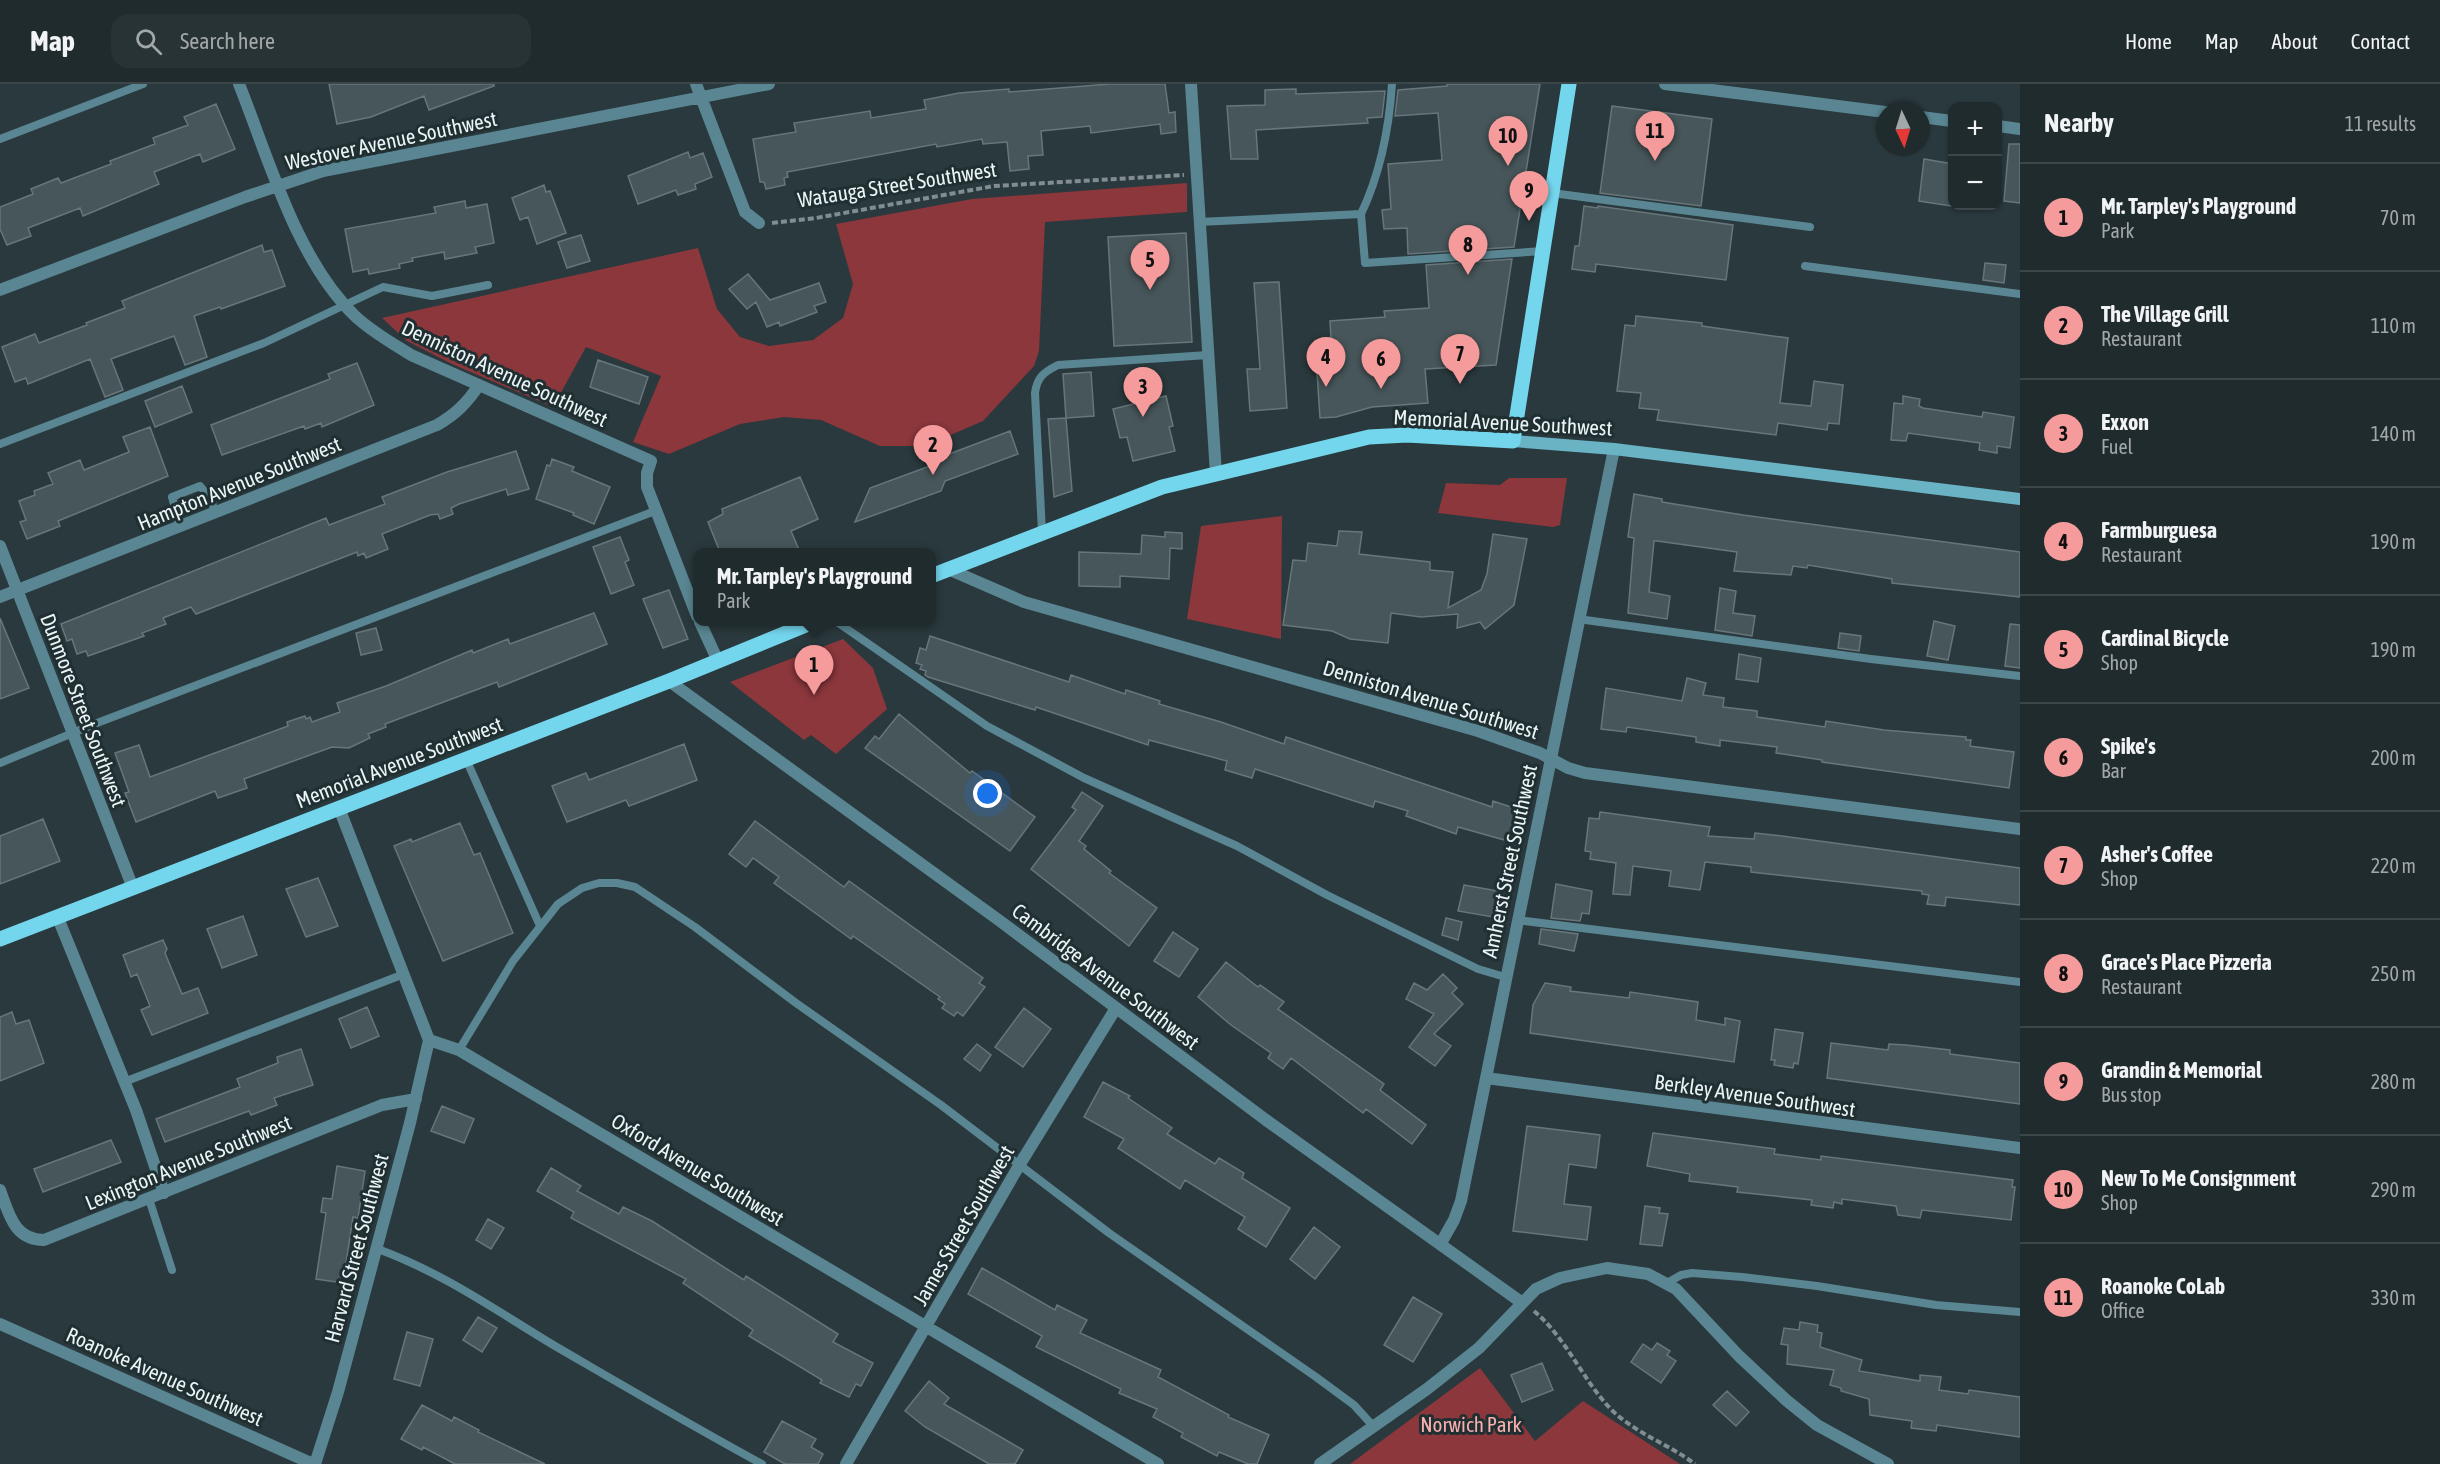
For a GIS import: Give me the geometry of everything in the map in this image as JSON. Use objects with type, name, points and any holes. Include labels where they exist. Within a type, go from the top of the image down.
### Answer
[{"type":"main road","points":[[1513,441],[1569,84]]},
{"type":"main road","name":"Memorial Avenue Southwest","points":[[936,574],[1162,487],[1369,437],[1407,435],[1513,441]]},
{"type":"main road","name":"Memorial Avenue Southwest","points":[[0,939],[669,681],[800,626]]},
{"type":"street","name":"Denniston Avenue Southwest","points":[[239,84],[279,185],[313,260],[344,303],[382,338],[411,355],[651,461],[647,473],[647,487],[655,511]]},
{"type":"street","points":[[696,84],[745,212],[759,223]]},
{"type":"street","name":"Westover Avenue Southwest","points":[[0,290],[279,185],[323,171],[769,84]]},
{"type":"street","points":[[1191,84],[1216,474]]},
{"type":"street","points":[[1665,84],[1876,111]]},
{"type":"street","points":[[1930,118],[1948,120]]},
{"type":"street","points":[[2002,127],[2020,129]]},
{"type":"street","name":"Hampton Avenue Southwest","points":[[0,597],[437,425],[454,415],[479,385]]},
{"type":"street","name":"Memorial Avenue Southwest","points":[[1513,441],[1614,449],[2020,499]]},
{"type":"street","name":"Amherst Street Southwest","points":[[1441,1242],[1454,1220],[1461,1201],[1614,449]]},
{"type":"street","points":[[655,511],[693,606]]},
{"type":"street","name":"Dunmore Street Southwest","points":[[0,546],[133,888]]},
{"type":"street","name":"Denniston Avenue Southwest","points":[[948,569],[1024,602],[1478,731],[1585,773],[2020,829]]},
{"type":"street","points":[[702,626],[717,659]]},
{"type":"street","name":"Cambridge Avenue Southwest","points":[[669,681],[1266,1120],[1441,1242],[1521,1302]]},
{"type":"street","points":[[339,808],[429,1040]]},
{"type":"street","points":[[58,918],[124,1082],[164,1193]]},
{"type":"street","name":"James Street Southwest","points":[[846,1464],[1020,1164],[1116,1008]]},
{"type":"street","name":"Oxford Avenue Southwest","points":[[429,1040],[459,1050],[650,1162],[857,1288],[1158,1464]]},
{"type":"street","name":"Harvard Street Southwest","points":[[314,1464],[338,1392],[416,1099],[429,1040]]},
{"type":"street","name":"Berkley Avenue Southwest","points":[[1486,1078],[2020,1148]]},
{"type":"street","name":"Lexington Avenue Southwest","points":[[0,1190],[14,1227],[33,1240],[44,1240],[382,1105],[416,1099]]},
{"type":"street","points":[[1320,1464],[1374,1427],[1479,1348],[1536,1289],[1560,1278],[1607,1268],[1648,1274],[1667,1283],[1786,1400],[1817,1425],[1888,1464]]},
{"type":"street","name":"Roanoke Avenue Southwest","points":[[0,1324],[314,1464]]},
{"type":"lane","points":[[0,139],[143,84]]},
{"type":"lane","points":[[1392,84],[1389,125],[1383,157],[1373,189],[1361,214],[1365,263],[1543,251]]},
{"type":"lane","points":[[1552,193],[1810,227]]},
{"type":"lane","points":[[1200,222],[1361,214]]},
{"type":"lane","points":[[1805,266],[2020,294]]},
{"type":"lane","points":[[0,444],[264,343],[317,319],[344,303],[383,287],[432,296],[488,285]]},
{"type":"lane","points":[[1042,532],[1035,393],[1036,382],[1044,372],[1058,365],[1208,355]]},
{"type":"lane","points":[[180,527],[172,497],[182,493],[200,486],[211,499],[215,513]]},
{"type":"lane","points":[[0,763],[72,733],[655,511]]},
{"type":"lane","points":[[1578,619],[1871,659],[2020,676]]},
{"type":"lane","points":[[844,626],[987,726],[1055,762],[1237,846],[1327,895],[1478,969],[1505,977]]},
{"type":"lane","points":[[466,759],[540,926]]},
{"type":"lane","points":[[459,1050],[513,961],[558,904],[582,888],[599,883],[617,883],[635,887],[695,927],[1020,1164],[1109,1233],[1316,1377],[1354,1405],[1374,1427]]},
{"type":"lane","points":[[1517,920],[2020,982]]},
{"type":"lane","points":[[124,1082],[404,974]]},
{"type":"lane","points":[[149,1199],[172,1270]]},
{"type":"lane","points":[[375,1248],[405,1258],[458,1284],[553,1344],[762,1464]]},
{"type":"lane","points":[[1667,1283],[1681,1275],[1692,1273],[1817,1286],[1936,1305],[2020,1312]]},
{"type":"path","name":"Watauga Street Southwest","points":[[759,223],[816,218],[994,186],[1197,175]]},
{"type":"path","points":[[1521,1302],[1536,1313],[1557,1336],[1607,1405],[1624,1421],[1695,1464]]},
{"type":"green space","points":[[1187,183],[1187,212],[1045,222],[1039,351],[1034,366],[983,421],[925,446],[880,446],[821,420],[784,417],[740,424],[669,454],[633,442],[661,376],[586,347],[553,407],[452,364],[407,341],[382,318],[698,248],[717,309],[740,337],[769,346],[813,340],[843,318],[853,284],[836,224],[972,199]]},
{"type":"green space","points":[[1509,478],[1567,478],[1560,525],[1553,527],[1438,513],[1446,483],[1500,485]]},
{"type":"green space","points":[[1282,516],[1281,639],[1187,619],[1201,526]]},
{"type":"green space","points":[[843,639],[873,668],[887,709],[836,754],[811,735],[804,740],[730,682]]},
{"type":"green space","name":"Norwich Park","points":[[1480,1368],[1535,1441],[1583,1401],[1680,1464],[1350,1464]]},
{"type":"building","points":[[329,84],[494,84],[494,86],[429,110],[424,96],[371,117],[337,124]]},
{"type":"building","points":[[1110,84],[1165,84],[1169,113],[1175,112],[1176,132],[1161,134],[1160,124],[1091,133],[1090,126],[1041,131],[1043,155],[1028,156],[1029,169],[1010,171],[1007,142],[983,144],[982,139],[937,147],[936,144],[787,172],[788,177],[784,178],[785,185],[766,189],[764,182],[760,182],[753,139],[796,132],[794,123],[870,111],[871,118],[926,109],[924,100],[959,93],[1009,89],[1009,92]]},
{"type":"building","points":[[1447,84],[1540,84],[1514,247],[1408,254],[1407,228],[1384,229],[1382,210],[1391,209],[1388,164],[1442,160],[1438,113],[1395,116],[1398,90],[1447,86]]},
{"type":"building","points":[[1296,89],[1296,94],[1385,91],[1382,117],[1367,118],[1368,123],[1256,130],[1258,159],[1231,159],[1227,106],[1265,105],[1265,90]]},
{"type":"building","points":[[216,104],[235,149],[203,162],[200,154],[154,172],[159,184],[83,216],[80,208],[28,228],[31,236],[7,245],[0,229],[0,207],[33,194],[31,189],[58,178],[61,183],[155,144],[153,138],[188,125],[184,117]]},
{"type":"building","points":[[1612,106],[1712,119],[1701,206],[1600,193]]},
{"type":"building","points":[[2009,144],[2020,144],[2020,203],[2004,201]]},
{"type":"building","points":[[688,152],[690,158],[703,153],[712,177],[695,184],[696,189],[678,195],[676,190],[638,204],[628,176]]},
{"type":"building","points":[[1924,159],[1948,163],[1948,206],[1919,201]]},
{"type":"building","points":[[544,185],[546,192],[550,191],[566,233],[537,244],[528,217],[520,220],[512,198]]},
{"type":"building","points":[[465,201],[466,208],[487,204],[494,243],[475,247],[477,253],[445,259],[444,252],[412,258],[413,261],[399,264],[400,268],[369,274],[368,269],[353,272],[345,229],[436,213],[434,207]]},
{"type":"building","points":[[1584,206],[1733,225],[1726,280],[1596,264],[1595,272],[1572,269],[1575,246],[1579,246]]},
{"type":"building","points":[[1186,233],[1192,342],[1114,346],[1108,237]]},
{"type":"building","points":[[581,235],[590,261],[567,268],[558,242]]},
{"type":"building","points":[[262,245],[264,252],[272,250],[285,286],[221,309],[220,307],[194,316],[207,357],[185,365],[174,336],[111,359],[123,390],[105,397],[90,359],[28,384],[26,378],[15,382],[2,347],[35,334],[39,343],[87,325],[86,323],[125,308],[122,301]]},
{"type":"building","points":[[1512,259],[1496,365],[1425,369],[1428,403],[1372,407],[1336,417],[1320,418],[1316,357],[1332,356],[1330,321],[1385,317],[1384,311],[1429,308],[1426,265]]},
{"type":"building","points":[[1985,263],[2006,265],[2004,283],[1983,280]]},
{"type":"building","points":[[748,274],[770,300],[819,283],[826,302],[814,306],[817,312],[780,326],[779,322],[767,327],[756,302],[747,309],[729,289]]},
{"type":"building","points":[[1279,282],[1287,408],[1250,411],[1247,369],[1260,369],[1254,283]]},
{"type":"building","points":[[1636,316],[1702,323],[1702,326],[1788,338],[1780,403],[1811,406],[1814,381],[1843,385],[1839,424],[1828,423],[1827,430],[1778,423],[1776,435],[1657,420],[1659,410],[1639,408],[1641,393],[1617,391],[1625,325],[1635,326]]},
{"type":"building","points":[[598,360],[648,377],[639,404],[590,387]]},
{"type":"building","points":[[357,363],[374,405],[322,427],[321,423],[305,429],[304,426],[222,455],[211,425],[330,379],[328,374]]},
{"type":"building","points":[[1091,372],[1094,416],[1066,418],[1063,374]]},
{"type":"building","points":[[182,386],[192,412],[155,427],[145,401]]},
{"type":"building","points":[[1166,396],[1173,426],[1169,427],[1175,451],[1133,461],[1127,437],[1120,438],[1113,409]]},
{"type":"building","points":[[1903,396],[1920,399],[1919,406],[1923,408],[1982,417],[1983,412],[2014,417],[2010,448],[1997,446],[1997,453],[1979,450],[1980,443],[1908,433],[1906,441],[1891,440],[1894,403],[1903,404]]},
{"type":"building","points":[[1066,418],[1072,491],[1054,497],[1048,419]]},
{"type":"building","points":[[150,427],[168,476],[58,521],[60,526],[27,539],[20,522],[26,520],[19,501],[35,495],[34,491],[53,484],[48,473],[80,460],[84,470],[129,452],[123,437]]},
{"type":"building","points":[[1010,431],[1018,454],[945,481],[941,491],[855,522],[870,488],[938,463],[936,459]]},
{"type":"building","points":[[516,451],[529,489],[508,495],[506,489],[459,504],[451,508],[453,514],[440,519],[438,514],[430,515],[382,534],[388,549],[366,558],[364,553],[358,556],[357,552],[196,614],[191,607],[163,618],[166,624],[142,633],[144,636],[88,656],[86,651],[77,654],[72,639],[67,641],[61,624],[326,518],[329,525],[385,504],[382,497],[447,472]]},
{"type":"building","points":[[552,459],[574,467],[572,471],[610,487],[594,524],[573,515],[574,513],[536,499],[547,465],[550,466]]},
{"type":"building","points":[[800,477],[818,519],[791,531],[798,548],[718,548],[708,522],[723,514],[722,509]]},
{"type":"building","points":[[1634,494],[1662,499],[1662,502],[1743,515],[2020,552],[2020,597],[1892,583],[1892,579],[1808,565],[1807,568],[1793,566],[1791,575],[1734,571],[1737,552],[1654,541],[1649,592],[1670,596],[1667,619],[1628,613],[1634,538],[1628,537]]},
{"type":"building","points":[[1339,531],[1362,532],[1359,554],[1430,562],[1430,570],[1453,572],[1448,608],[1481,590],[1487,574],[1493,534],[1527,539],[1514,605],[1485,629],[1480,622],[1457,628],[1458,614],[1421,617],[1391,613],[1388,643],[1350,639],[1332,631],[1283,625],[1293,560],[1306,561],[1308,543],[1337,546]]},
{"type":"building","points":[[1165,532],[1182,533],[1182,549],[1170,548],[1169,579],[1120,576],[1120,587],[1079,586],[1079,552],[1141,554],[1142,535],[1165,537]]},
{"type":"building","points":[[620,537],[629,560],[625,562],[634,585],[611,594],[593,547]]},
{"type":"building","points":[[1720,588],[1736,591],[1733,613],[1755,616],[1752,636],[1715,630]]},
{"type":"building","points":[[669,590],[688,639],[663,648],[643,599]]},
{"type":"building","points":[[594,613],[607,644],[499,687],[497,682],[385,724],[386,727],[368,734],[370,738],[349,748],[332,747],[244,779],[247,788],[218,798],[215,791],[136,822],[125,793],[129,792],[115,753],[139,745],[150,777],[288,726],[287,722],[305,716],[306,719],[310,717],[312,722],[340,712],[337,703],[386,686],[472,650],[473,653],[508,639],[510,644]]},
{"type":"building","points":[[0,618],[29,688],[0,699]]},
{"type":"building","points":[[1934,621],[1955,626],[1948,660],[1927,656]]},
{"type":"building","points":[[2010,624],[2020,625],[2020,668],[2005,666]]},
{"type":"building","points":[[376,628],[382,650],[361,655],[356,633]]},
{"type":"building","points":[[1840,633],[1861,636],[1859,651],[1838,648]]},
{"type":"building","points":[[930,636],[1069,682],[1071,675],[1125,694],[1126,690],[1160,701],[1159,704],[1284,744],[1286,737],[1492,807],[1493,801],[1517,809],[1508,841],[1458,827],[1456,834],[1406,816],[1408,811],[1375,801],[1373,807],[1255,769],[1252,778],[1225,770],[1227,761],[1149,740],[1148,745],[1036,707],[1035,710],[928,677],[925,675],[926,671],[920,669],[922,665],[916,663],[920,648],[926,650]]},
{"type":"building","points":[[1739,654],[1761,658],[1758,682],[1736,679]]},
{"type":"building","points":[[1687,678],[1706,683],[1703,695],[1724,698],[1723,707],[1757,711],[1757,717],[1825,727],[1826,721],[1884,730],[1966,737],[1966,740],[1971,740],[1970,746],[2014,752],[2009,788],[1822,762],[1822,760],[1776,753],[1777,747],[1720,740],[1720,746],[1696,742],[1696,737],[1627,727],[1626,732],[1601,729],[1606,688],[1682,701]]},
{"type":"building","points":[[899,714],[970,773],[972,771],[1035,817],[1010,851],[865,748],[875,736],[879,739]]},
{"type":"building","points":[[684,744],[697,780],[629,806],[626,800],[567,822],[552,786],[586,773],[589,780]]},
{"type":"building","points":[[1082,792],[1103,806],[1079,841],[1086,846],[1084,849],[1111,871],[1109,873],[1157,908],[1129,946],[1031,869],[1076,810],[1072,807]]},
{"type":"building","points":[[1600,812],[1710,827],[1708,836],[1754,839],[1755,833],[2020,868],[2020,905],[1946,897],[1945,906],[1927,904],[1929,895],[1922,894],[1922,891],[1751,872],[1751,867],[1705,862],[1700,890],[1669,886],[1671,871],[1633,866],[1630,895],[1613,894],[1616,863],[1590,859],[1591,852],[1585,851],[1589,818],[1599,819]]},
{"type":"building","points":[[43,819],[60,861],[0,884],[0,836]]},
{"type":"building","points":[[755,821],[844,887],[849,881],[983,978],[979,983],[985,987],[963,1016],[957,1012],[954,1016],[942,1008],[945,1004],[938,999],[940,997],[853,936],[851,939],[774,883],[779,877],[753,858],[746,867],[729,854]]},
{"type":"building","points":[[460,823],[474,855],[480,853],[513,933],[443,961],[394,846],[411,839],[412,842]]},
{"type":"building","points":[[318,878],[338,926],[306,937],[286,889]]},
{"type":"building","points":[[1556,884],[1592,891],[1589,914],[1582,913],[1580,921],[1551,918]]},
{"type":"building","points":[[1464,885],[1498,891],[1493,917],[1458,911]]},
{"type":"building","points":[[243,916],[257,955],[222,968],[207,929]]},
{"type":"building","points":[[1446,918],[1462,922],[1458,940],[1442,935]]},
{"type":"building","points":[[1541,929],[1578,934],[1574,951],[1539,944]]},
{"type":"building","points":[[1173,932],[1198,949],[1179,977],[1154,961]]},
{"type":"building","points":[[163,940],[167,949],[165,953],[182,994],[198,988],[208,1013],[152,1035],[141,1010],[150,1006],[137,974],[131,977],[123,955]]},
{"type":"building","points":[[1226,962],[1258,987],[1260,985],[1284,1002],[1278,1009],[1384,1084],[1380,1090],[1426,1125],[1412,1144],[1366,1109],[1363,1113],[1291,1058],[1283,1069],[1268,1058],[1271,1053],[1231,1025],[1198,997]]},
{"type":"building","points":[[1443,974],[1457,988],[1452,993],[1463,1004],[1434,1034],[1451,1046],[1435,1066],[1409,1047],[1434,1014],[1406,999],[1414,983],[1427,990]]},
{"type":"building","points":[[1545,983],[1571,987],[1570,991],[1629,998],[1630,992],[1698,1002],[1696,1020],[1725,1025],[1725,1018],[1740,1021],[1734,1062],[1530,1033],[1533,1005]]},
{"type":"building","points":[[367,1007],[379,1036],[351,1048],[339,1019]]},
{"type":"building","points":[[1024,1008],[1051,1029],[1023,1067],[995,1047]]},
{"type":"building","points":[[12,1012],[16,1024],[29,1020],[44,1063],[0,1081],[0,1017]]},
{"type":"building","points":[[1775,1029],[1803,1033],[1798,1064],[1794,1063],[1793,1068],[1774,1065],[1775,1060],[1771,1060]]},
{"type":"building","points":[[1831,1043],[1888,1050],[1889,1044],[1906,1045],[1950,1050],[1950,1054],[2020,1063],[2020,1104],[1827,1078]]},
{"type":"building","points":[[977,1044],[991,1055],[980,1071],[964,1059]]},
{"type":"building","points":[[301,1049],[313,1085],[274,1098],[277,1105],[251,1115],[249,1111],[165,1142],[156,1119],[240,1087],[237,1079],[278,1063],[277,1057]]},
{"type":"building","points":[[1103,1082],[1130,1096],[1128,1098],[1172,1128],[1167,1134],[1215,1164],[1219,1158],[1244,1173],[1242,1178],[1290,1208],[1266,1247],[1238,1229],[1245,1217],[1185,1180],[1180,1189],[1118,1148],[1124,1139],[1084,1117]]},
{"type":"building","points":[[442,1106],[474,1119],[464,1143],[431,1131]]},
{"type":"building","points":[[1527,1126],[1600,1135],[1596,1168],[1569,1164],[1564,1204],[1591,1207],[1587,1240],[1513,1231]]},
{"type":"building","points":[[1653,1133],[1775,1149],[1774,1154],[1821,1160],[1821,1156],[2013,1180],[2012,1187],[2015,1187],[2011,1220],[1922,1210],[1920,1218],[1898,1215],[1896,1206],[1842,1199],[1842,1204],[1834,1202],[1833,1208],[1811,1205],[1812,1200],[1737,1192],[1738,1187],[1689,1181],[1690,1174],[1647,1166]]},
{"type":"building","points":[[111,1140],[121,1162],[43,1192],[34,1169]]},
{"type":"building","points":[[337,1166],[365,1171],[358,1218],[353,1217],[343,1283],[316,1279],[326,1213],[321,1212],[323,1198],[332,1199]]},
{"type":"building","points":[[551,1168],[581,1186],[577,1191],[619,1214],[623,1207],[652,1221],[744,1280],[746,1276],[838,1334],[833,1342],[873,1363],[861,1386],[856,1384],[849,1397],[820,1383],[822,1380],[749,1336],[753,1330],[683,1283],[686,1279],[571,1218],[574,1212],[537,1191]]},
{"type":"building","points":[[1645,1206],[1660,1208],[1659,1213],[1668,1214],[1662,1246],[1640,1244]]},
{"type":"building","points":[[488,1219],[504,1228],[491,1249],[476,1240]]},
{"type":"building","points":[[1314,1227],[1340,1247],[1315,1279],[1290,1259]]},
{"type":"building","points":[[982,1268],[1055,1310],[1057,1305],[1087,1320],[1080,1333],[1161,1370],[1158,1377],[1229,1415],[1228,1417],[1269,1435],[1257,1464],[1248,1464],[1219,1452],[1217,1456],[1181,1437],[1183,1433],[1153,1417],[1157,1409],[1119,1393],[1121,1389],[1036,1347],[1042,1336],[968,1294]]},
{"type":"building","points":[[1413,1297],[1442,1314],[1413,1362],[1384,1345]]},
{"type":"building","points":[[478,1317],[497,1328],[482,1352],[463,1340]]},
{"type":"building","points":[[1800,1322],[1818,1325],[1817,1332],[1822,1333],[1820,1347],[1862,1360],[1859,1371],[1920,1381],[1920,1375],[1941,1377],[1939,1390],[1968,1394],[1969,1390],[2020,1397],[2020,1437],[1937,1425],[1936,1431],[1911,1428],[1912,1421],[1870,1415],[1869,1399],[1841,1391],[1841,1388],[1830,1385],[1834,1370],[1787,1364],[1788,1345],[1781,1344],[1784,1328],[1799,1330]]},
{"type":"building","points":[[407,1332],[433,1339],[420,1386],[394,1379]]},
{"type":"building","points":[[1657,1343],[1670,1351],[1667,1355],[1676,1361],[1661,1383],[1631,1362],[1643,1344],[1652,1350]]},
{"type":"building","points":[[1542,1363],[1553,1390],[1522,1402],[1511,1375]]},
{"type":"building","points":[[929,1381],[949,1398],[944,1404],[1023,1450],[1015,1464],[989,1464],[925,1427],[905,1411]]},
{"type":"building","points":[[1727,1391],[1749,1412],[1736,1426],[1713,1405]]},
{"type":"building","points":[[422,1405],[452,1421],[454,1417],[479,1430],[478,1432],[545,1464],[455,1464],[423,1447],[422,1450],[401,1439]]},
{"type":"building","points":[[782,1421],[816,1439],[811,1447],[823,1454],[818,1464],[785,1464],[764,1452]]},
{"type":"place","name":"Roanoke CoLab","points":[[1655,161]]},
{"type":"place","name":"New To Me Consignment","points":[[1508,166]]},
{"type":"place","name":"Grandin & Memorial","points":[[1529,221]]},
{"type":"place","name":"Grace's Place Pizzeria","points":[[1468,275]]},
{"type":"place","name":"Cardinal Bicycle","points":[[1150,290]]},
{"type":"place","name":"Asher's Coffee","points":[[1460,384]]},
{"type":"place","name":"Farmburguesa","points":[[1326,387]]},
{"type":"place","name":"Spike's","points":[[1381,389]]},
{"type":"place","name":"Exxon","points":[[1143,417]]},
{"type":"place","name":"The Village Grill","points":[[933,475]]},
{"type":"place","name":"Mr. Tarpley's Playground","points":[[814,695]]}]
